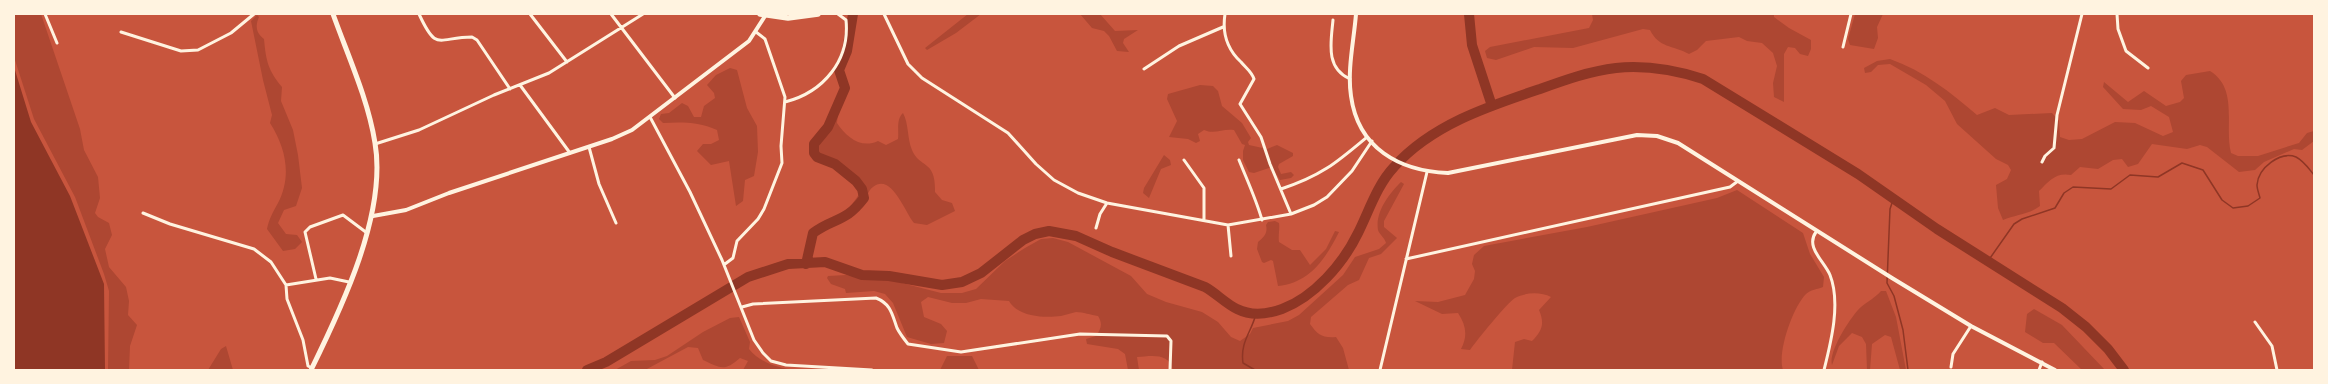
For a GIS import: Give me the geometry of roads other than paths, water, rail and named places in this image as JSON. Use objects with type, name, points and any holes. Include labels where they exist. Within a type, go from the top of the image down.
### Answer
[{"type":"highway","points":[[762,15],[788,16],[818,14]]},
{"type":"main road","points":[[312,369],[349,282],[367,233],[373,216],[377,188],[375,144],[365,104],[333,14]]},
{"type":"street","points":[[45,14],[57,43]]},
{"type":"street","points":[[121,32],[181,51],[198,50],[231,33],[254,14]]},
{"type":"street","points":[[419,14],[427,31],[436,40],[442,42],[472,37],[477,40],[510,89]]},
{"type":"street","points":[[530,14],[567,62]]},
{"type":"street","points":[[611,14],[675,98]]},
{"type":"street","points":[[375,144],[419,130],[520,85],[567,62],[643,14]]},
{"type":"street","points":[[785,102],[820,85],[836,68],[846,46],[846,20],[838,14]]},
{"type":"street","points":[[884,14],[908,64],[922,78],[1008,133],[1036,164],[1054,180],[1078,193],[1107,203],[1228,225],[1291,214],[1314,205],[1327,197],[1352,170],[1372,141]]},
{"type":"street","points":[[1225,14],[1223,27],[1229,47],[1237,59],[1253,74],[1253,84],[1242,98],[1240,104],[1261,137],[1291,214]]},
{"type":"street","points":[[1356,14],[1350,79],[1354,110],[1372,141],[1387,156],[1414,170],[1448,173],[1637,135],[1657,136],[1678,143],[1816,232],[1971,326],[2055,370]]},
{"type":"street","points":[[1843,47],[1851,14]]},
{"type":"street","points":[[2042,162],[2045,156],[2054,148],[2057,115],[2082,14]]},
{"type":"street","points":[[2117,14],[2118,29],[2126,51],[2148,68]]},
{"type":"street","points":[[373,216],[406,210],[449,193],[612,140],[650,117],[739,49],[756,32],[762,15]]},
{"type":"street","points":[[1333,20],[1331,59],[1341,74],[1350,79]]},
{"type":"street","points":[[1144,69],[1179,46],[1223,27]]},
{"type":"street","points":[[725,264],[733,258],[737,241],[758,219],[780,170],[785,102],[765,39],[756,32]]},
{"type":"street","points":[[520,85],[570,153]]},
{"type":"street","points":[[650,117],[690,192],[725,264],[754,340],[762,353],[771,361],[786,365],[872,370]]},
{"type":"street","points":[[1281,189],[1313,178],[1326,170],[1368,136]]},
{"type":"street","points":[[589,147],[599,184],[616,223]]},
{"type":"street","points":[[1184,160],[1204,188],[1204,220]]},
{"type":"street","points":[[1239,160],[1255,195],[1262,220]]},
{"type":"street","points":[[1380,370],[1427,172]]},
{"type":"street","points":[[1406,259],[1551,225],[1730,187],[1738,181]]},
{"type":"street","points":[[1096,228],[1100,214],[1107,203]]},
{"type":"street","points":[[143,213],[170,224],[254,249],[271,262],[286,285],[287,298],[303,340],[308,366],[312,369]]},
{"type":"street","points":[[316,279],[306,232],[310,227],[343,215],[367,233]]},
{"type":"street","points":[[1228,225],[1232,256]]},
{"type":"street","points":[[1816,232],[1811,240],[1812,246],[1825,265],[1833,285],[1832,328],[1824,370]]},
{"type":"street","points":[[286,285],[316,279],[330,278],[349,282]]},
{"type":"street","points":[[742,306],[753,304],[876,298],[885,302],[891,310],[898,328],[908,344],[951,351],[970,350],[1080,334],[1167,336],[1171,341],[1170,370]]},
{"type":"street","points":[[2255,322],[2272,346],[2277,370]]},
{"type":"street","points":[[1951,367],[1953,354],[1971,326]]},
{"type":"street","points":[[2039,370],[2042,362]]},
{"type":"waterway","points":[[806,264],[813,233],[851,212],[864,198],[862,189],[856,181],[835,164],[817,157],[814,153],[814,144],[828,127],[845,88],[839,70],[847,51],[853,14]]},
{"type":"waterway","points":[[1469,14],[1472,45],[1492,106]]},
{"type":"waterway","points":[[587,370],[606,362],[748,277],[788,264],[825,262],[862,275],[889,276],[942,285],[962,282],[981,273],[1023,240],[1035,234],[1049,231],[1076,236],[1112,252],[1205,287],[1229,304],[1242,311],[1260,314],[1277,311],[1294,304],[1316,288],[1336,268],[1352,245],[1378,190],[1388,174],[1409,152],[1425,139],[1443,128],[1501,102],[1587,74],[1606,69],[1627,67],[1671,71],[1703,79],[1858,174],[1937,229],[2062,308],[2086,327],[2108,349],[2124,370]]},
{"type":"waterway","points":[[1988,261],[2014,224],[2022,219],[2055,208],[2064,193],[2073,187],[2111,189],[2130,175],[2158,177],[2182,163],[2203,170],[2222,200],[2233,208],[2248,206],[2260,198],[2257,185],[2261,173],[2271,162],[2283,156],[2296,157],[2304,163],[2314,175]]},
{"type":"waterway","points":[[1893,200],[1890,209],[1887,283],[1894,296],[1903,330],[1908,370]]},
{"type":"waterway","points":[[1255,370],[1243,363],[1242,356],[1244,343],[1256,314]]}]
